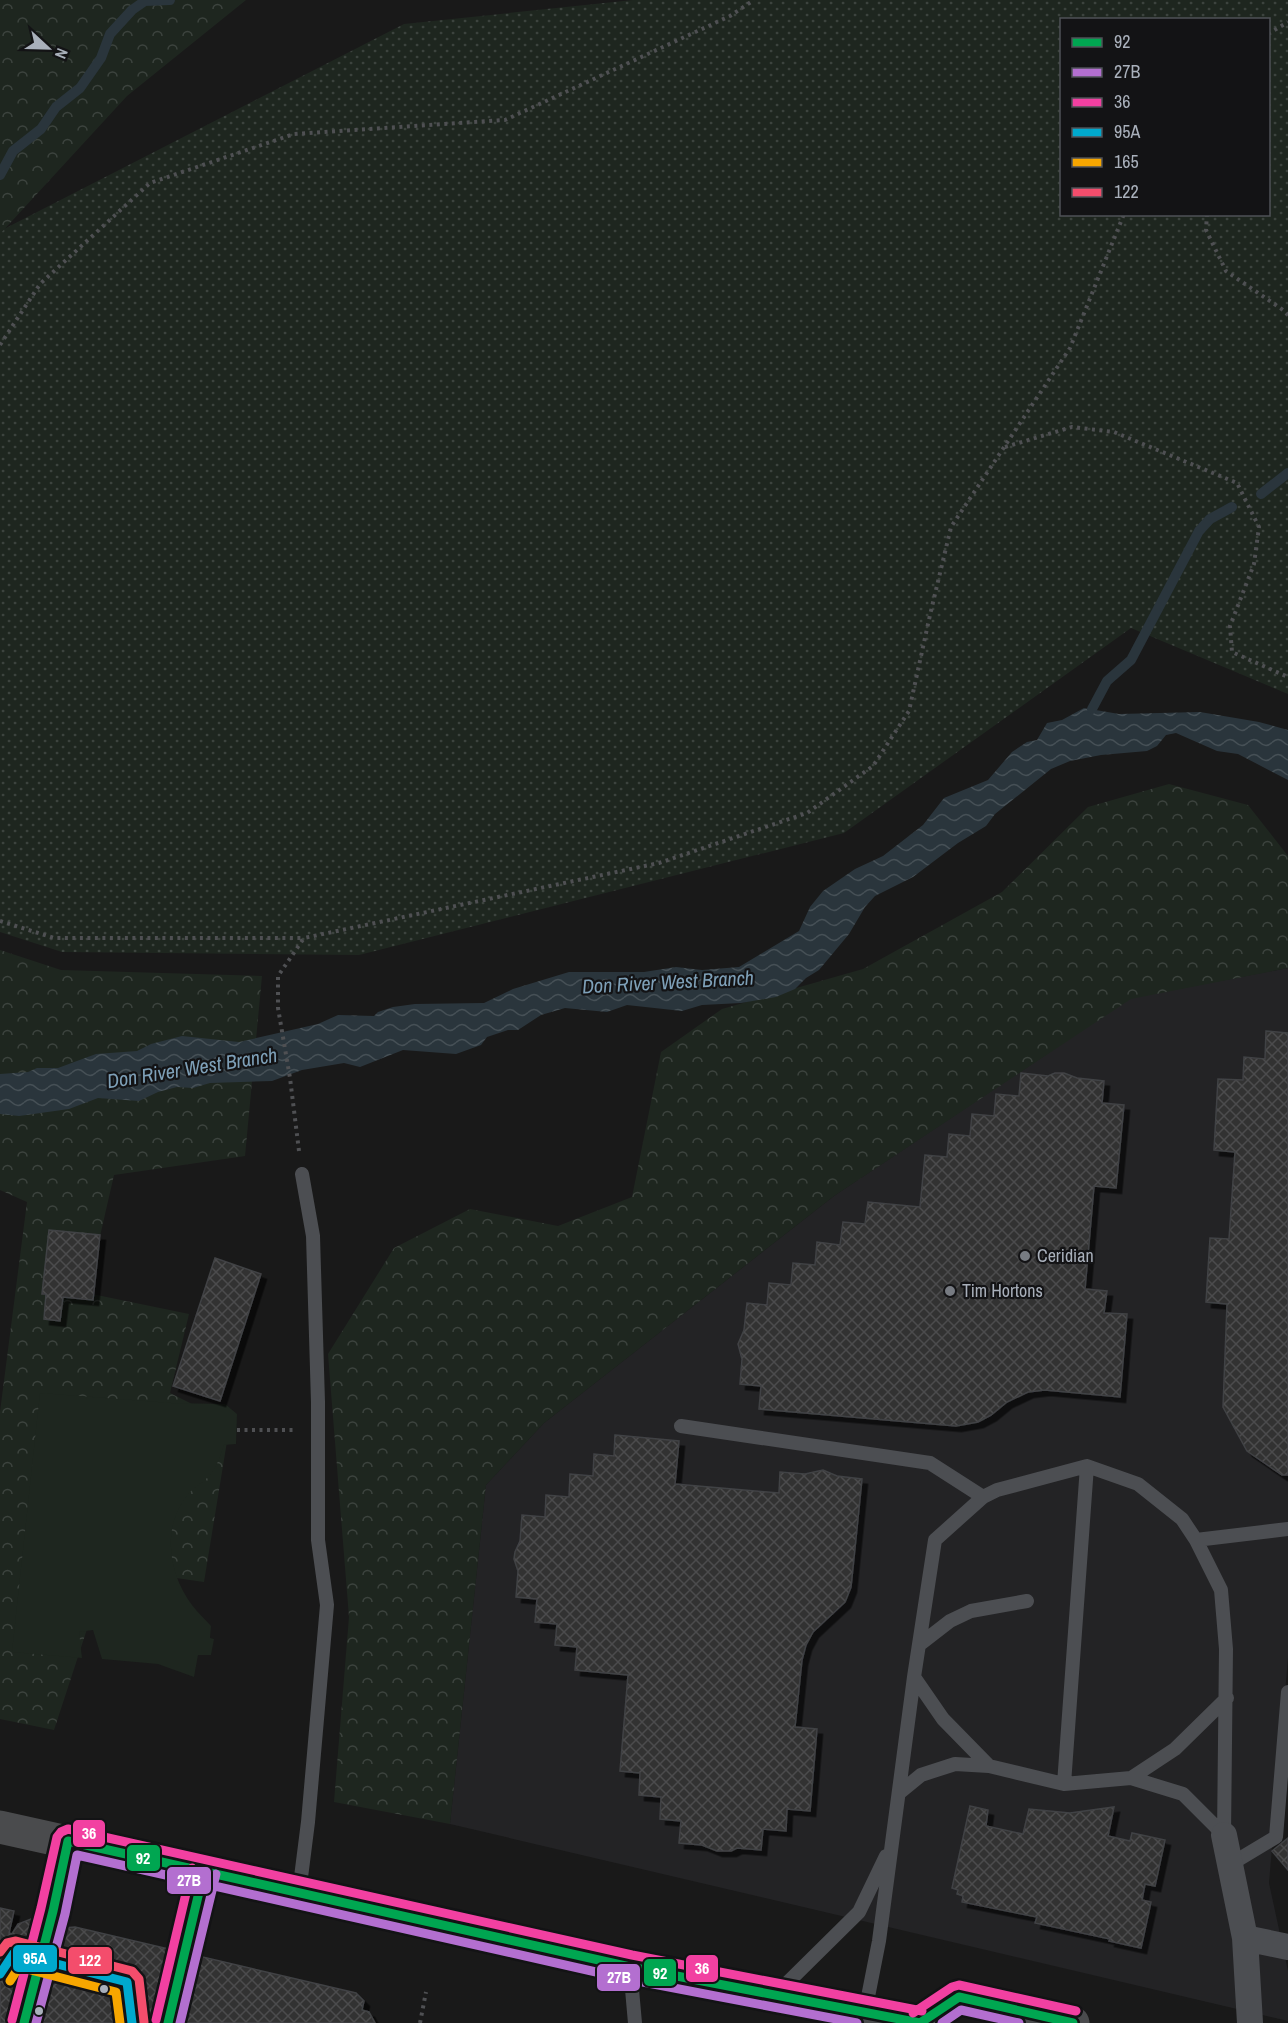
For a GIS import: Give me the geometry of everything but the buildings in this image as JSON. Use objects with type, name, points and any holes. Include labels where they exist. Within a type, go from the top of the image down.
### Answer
[{"type":"main road","points":[[0,1827],[630,1967],[920,2023],[959,1997],[1073,2023]]},
{"type":"street","points":[[1224,1835],[1245,1938],[1250,2023]]},
{"type":"street","points":[[1245,1938],[1288,1947]]},
{"type":"lane","points":[[299,1893],[308,1822],[327,1605],[318,1540],[318,1402],[313,1236],[302,1174]]},
{"type":"lane","points":[[681,1426],[930,1463],[983,1497]]},
{"type":"lane","points":[[1064,1784],[1087,1466]]},
{"type":"lane","points":[[865,2012],[879,1941],[914,1677],[935,1540],[983,1497],[997,1490],[1087,1466],[1138,1484],[1182,1519],[1196,1539],[1221,1590],[1227,1698],[1224,1835]]},
{"type":"lane","points":[[1196,1539],[1288,1529]]},
{"type":"lane","points":[[919,1645],[950,1622],[971,1611],[1027,1601]]},
{"type":"lane","points":[[914,1677],[943,1719],[989,1766]]},
{"type":"lane","points":[[1231,1864],[1276,1837],[1288,1692]]},
{"type":"lane","points":[[1131,1778],[1176,1749],[1227,1698]]},
{"type":"lane","points":[[899,1793],[921,1775],[956,1764],[989,1766],[1064,1784],[1131,1778],[1183,1794],[1224,1835]]},
{"type":"lane","points":[[53,1911],[68,1841]]},
{"type":"lane","points":[[775,1995],[859,1912],[892,1843]]},
{"type":"lane","points":[[188,1939],[204,1872]]},
{"type":"lane","points":[[630,1967],[635,2023]]},
{"type":"path","points":[[0,345],[40,284],[150,183],[294,134],[505,120],[730,16],[754,0]]},
{"type":"path","points":[[1270,33],[1288,22]]},
{"type":"path","points":[[0,921],[54,938],[304,938],[659,863],[807,813],[873,766],[909,711],[951,527],[1070,348],[1123,216]]},
{"type":"path","points":[[1207,216],[1206,231],[1226,271],[1288,315]]},
{"type":"path","points":[[1004,447],[1072,427],[1114,432],[1237,483],[1259,527],[1254,564],[1230,626],[1232,652],[1288,676]]},
{"type":"path","points":[[302,1174],[290,1078],[278,1008],[279,976],[304,938]]},
{"type":"path","points":[[237,1430],[278,1430]]},
{"type":"path","points":[[420,2023],[426,1992]]},
{"type":"shaded area","points":[[1288,968],[1288,1658],[1269,1883],[1288,1971],[1288,2021],[450,1824],[486,1485],[544,1423],[834,1196],[1131,998]]},
{"type":"green space","points":[[0,0],[246,0],[127,96],[0,234]]},
{"type":"green space","points":[[633,0],[1288,0],[1288,694],[1131,628],[844,833],[359,955],[62,952],[0,932],[0,231],[404,24]]},
{"type":"green space","points":[[1169,784],[1248,805],[1288,856],[1288,968],[1131,999],[834,1196],[544,1423],[486,1485],[450,1824],[334,1802],[349,1617],[328,1354],[394,1248],[470,1209],[558,1226],[632,1197],[661,1052],[722,1009],[863,969],[1002,892],[1088,807]]},
{"type":"green space","points":[[0,950],[61,970],[262,976],[245,1156],[114,1175],[87,1293],[189,1314],[170,1393],[230,1423],[204,1582],[107,1568],[54,1730],[0,1719],[0,1412],[27,1202],[0,1190]]},
{"type":"green space","points":[[40,1393],[171,1403],[225,1404],[237,1414],[236,1444],[224,1445],[211,1474],[189,1493],[174,1520],[171,1535],[173,1564],[177,1579],[192,1605],[211,1626],[210,1638],[214,1639],[211,1655],[198,1655],[194,1677],[158,1664],[102,1659],[93,1630],[79,1632],[82,1658],[12,1652]]},
{"type":"water","name":"Don River West Branch","points":[[1084,708],[1119,714],[1200,712],[1259,722],[1288,730],[1288,780],[1238,754],[1217,751],[1176,733],[1166,735],[1157,746],[1147,751],[1101,755],[1070,761],[1051,769],[995,814],[986,826],[958,843],[913,877],[875,896],[865,907],[849,934],[819,970],[795,989],[776,997],[741,1003],[702,1005],[682,1011],[627,1005],[607,1012],[565,1008],[541,1015],[518,1030],[508,1030],[487,1037],[481,1045],[456,1054],[403,1050],[360,1067],[344,1063],[302,1070],[272,1081],[210,1083],[193,1088],[177,1087],[158,1092],[139,1101],[98,1098],[69,1109],[19,1116],[0,1114],[0,1074],[28,1072],[37,1068],[58,1068],[96,1054],[137,1051],[151,1044],[182,1036],[239,1042],[318,1024],[338,1015],[374,1016],[378,1012],[393,1007],[415,1004],[484,1003],[513,989],[569,972],[644,972],[676,967],[702,970],[739,967],[799,931],[810,907],[823,891],[855,869],[883,856],[923,825],[944,798],[988,780],[1012,752],[1027,742],[1037,740],[1047,723],[1062,720]]},
{"type":"waterway","points":[[0,175],[13,151],[41,129],[56,107],[80,88],[101,58],[110,34],[132,10],[145,1],[170,0]]},
{"type":"waterway","points":[[1261,494],[1288,473]]},
{"type":"waterway","points":[[1092,709],[1107,681],[1131,660],[1199,531],[1210,519],[1232,507]]},
{"type":"transit line","name":"36","points":[[12,2020],[57,1837],[68,1829],[632,1955],[922,2011]]},
{"type":"transit line","name":"92","points":[[24,2023],[53,1911],[68,1841],[630,1967],[920,2023]]},
{"type":"transit line","name":"27B","points":[[36,2023],[65,1914],[77,1855],[627,1979],[857,2023]]},
{"type":"transit line","name":"36","points":[[156,2020],[192,1868]]},
{"type":"transit line","name":"92","points":[[168,2023],[204,1871]]},
{"type":"transit line","name":"27B","points":[[180,2023],[216,1874]]},
{"type":"transit line","name":"122","points":[[0,1952],[7,1943],[16,1941],[132,1971],[139,1979],[144,2022]]},
{"type":"transit line","name":"95A","points":[[0,1974],[14,1953],[127,1982],[132,2023]]},
{"type":"transit line","name":"165","points":[[10,1981],[19,1967],[116,1992],[120,2023]]},
{"type":"transit line","name":"36","points":[[913,2013],[952,1987],[959,1985],[1076,2011]]},
{"type":"transit line","name":"92","points":[[920,2023],[959,1997],[1073,2023]]},
{"type":"transit line","name":"27B","points":[[942,2023],[961,2010],[1019,2023]]},
{"type":"place","name":"Ceridian","points":[[1025,1256]]},
{"type":"place","name":"Tim Hortons","points":[[950,1291]]}]
